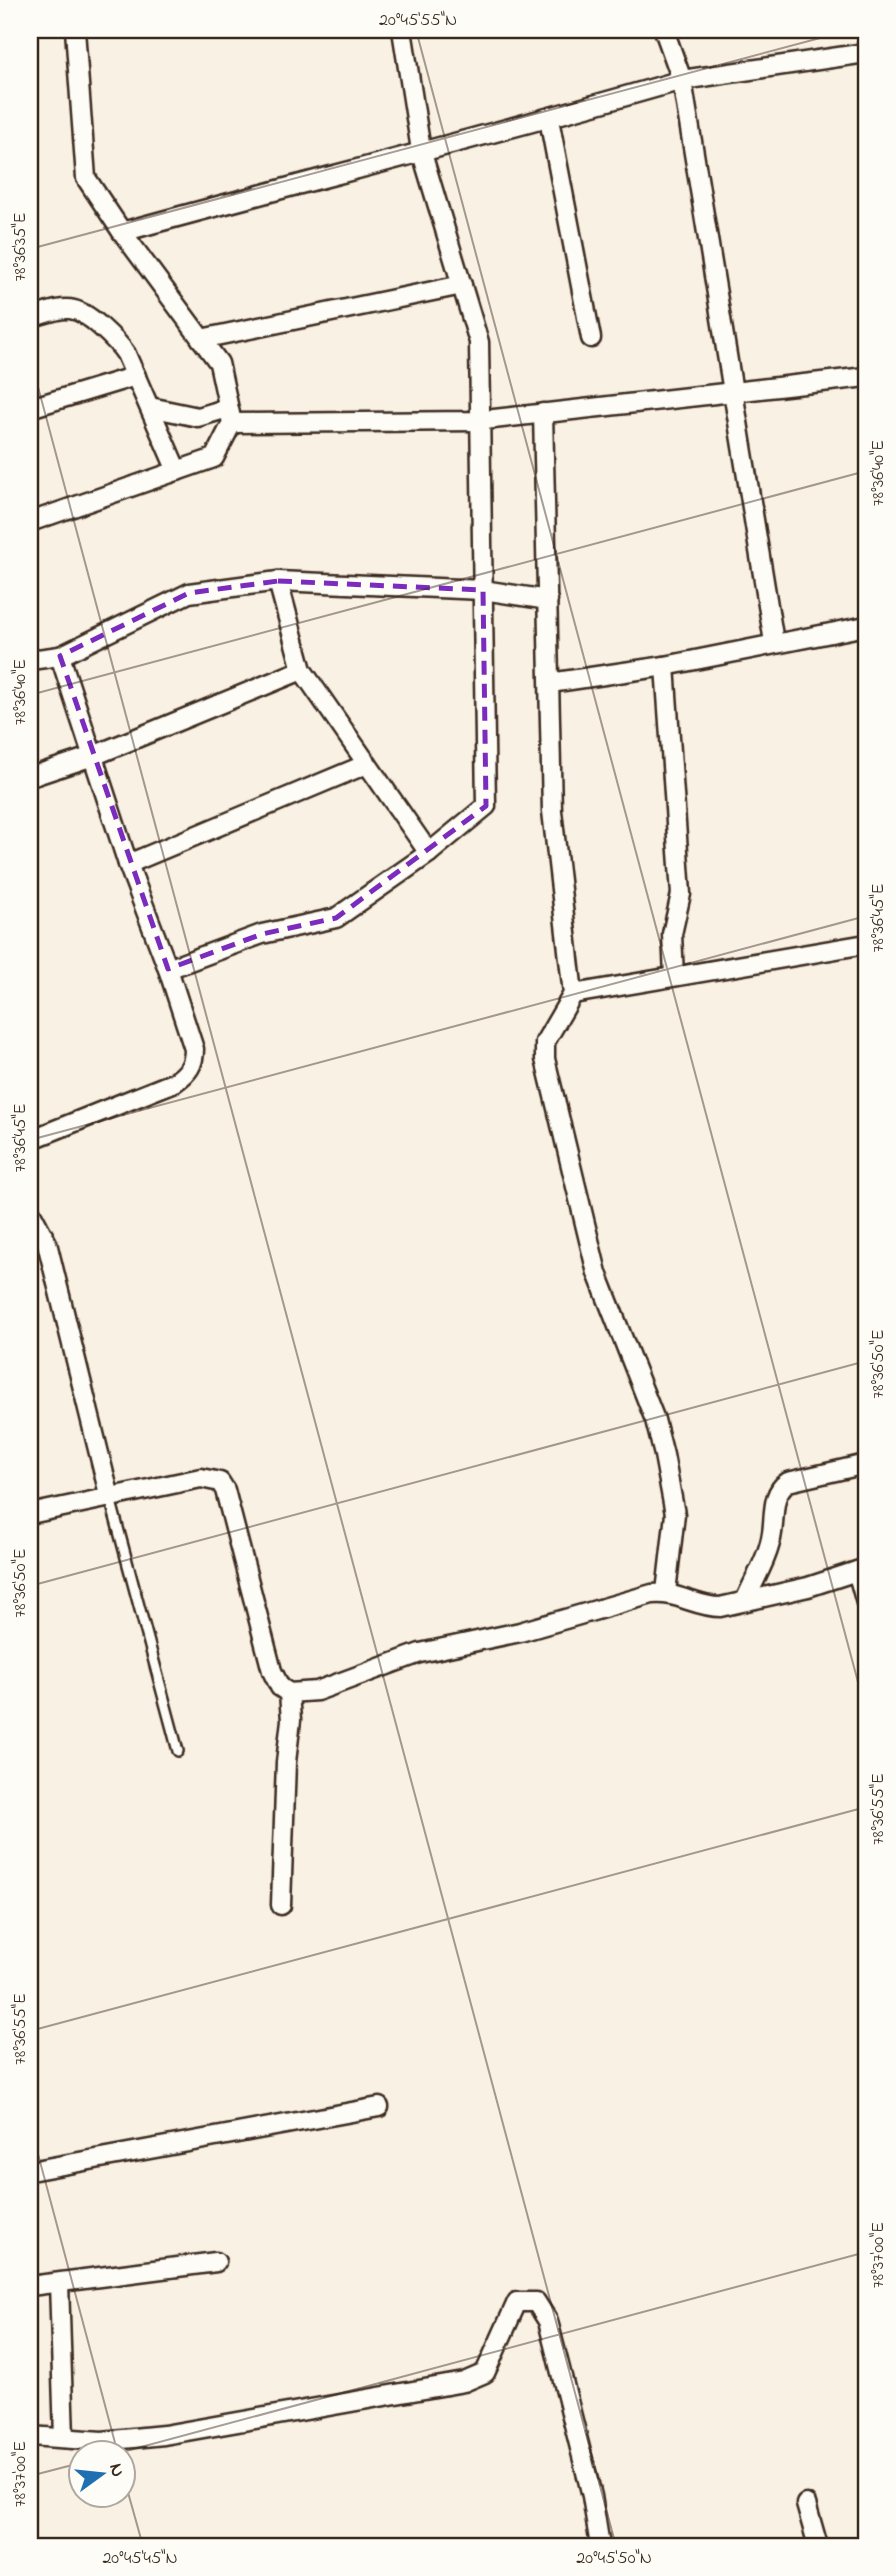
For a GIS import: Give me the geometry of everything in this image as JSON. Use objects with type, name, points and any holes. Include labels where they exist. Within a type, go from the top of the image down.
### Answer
[{"type":"street","points":[[30,522],[214,458],[230,416],[219,363],[121,232],[86,178],[75,30]]},
{"type":"street","points":[[168,969],[262,934],[336,918],[429,853],[486,806],[479,342],[421,150],[402,30]]},
{"type":"street","points":[[664,30],[682,80],[774,642]]},
{"type":"street","points":[[121,232],[421,150],[549,119],[682,80],[866,53]]},
{"type":"street","points":[[549,119],[591,338]]},
{"type":"street","points":[[201,339],[462,285]]},
{"type":"street","points":[[30,318],[60,309],[82,310],[118,341],[177,471]]},
{"type":"street","points":[[30,408],[136,376]]},
{"type":"street","points":[[150,407],[198,417],[480,420],[866,377]]},
{"type":"street","points":[[543,412],[552,811],[573,994],[545,1042],[545,1059],[597,1273],[655,1420],[664,1455],[675,1521],[666,1592]]},
{"type":"street","points":[[30,660],[61,656],[188,593],[278,581],[483,590],[548,600]]},
{"type":"street","points":[[278,581],[302,670],[429,853]]},
{"type":"street","points":[[550,683],[666,666],[774,642],[866,626]]},
{"type":"street","points":[[30,1140],[175,1082],[187,1073],[194,1061],[194,1049],[168,969],[128,863],[61,656]]},
{"type":"street","points":[[666,666],[681,894],[672,934],[674,976]]},
{"type":"street","points":[[30,777],[93,756],[302,670]]},
{"type":"street","points":[[128,863],[367,764]]},
{"type":"street","points":[[573,994],[866,944]]},
{"type":"street","points":[[30,1210],[47,1243],[110,1497]]},
{"type":"street","points":[[745,1601],[772,1537],[777,1493],[782,1486],[866,1464]]},
{"type":"street","points":[[30,1514],[201,1478],[220,1482],[225,1490],[272,1671],[280,1686],[289,1693],[317,1691],[420,1653],[520,1632],[666,1592],[707,1607],[745,1601],[862,1570],[866,1603]]},
{"type":"street","points":[[281,1905],[286,1762],[291,1720],[289,1693]]},
{"type":"street","points":[[30,2171],[379,2107]]},
{"type":"street","points":[[30,2286],[216,2262]]},
{"type":"street","points":[[59,2283],[64,2438]]},
{"type":"street","points":[[30,2436],[102,2441],[163,2435],[464,2382],[485,2373],[517,2302],[536,2302],[548,2321],[592,2496],[600,2546]]},
{"type":"street","points":[[806,2504],[818,2546]]},
{"type":"lane","points":[[110,1497],[178,1751]]},
{"type":"highlighted area","points":[[278,581],[483,590],[486,806],[336,918],[262,934],[168,969],[60,656],[189,593]]}]
